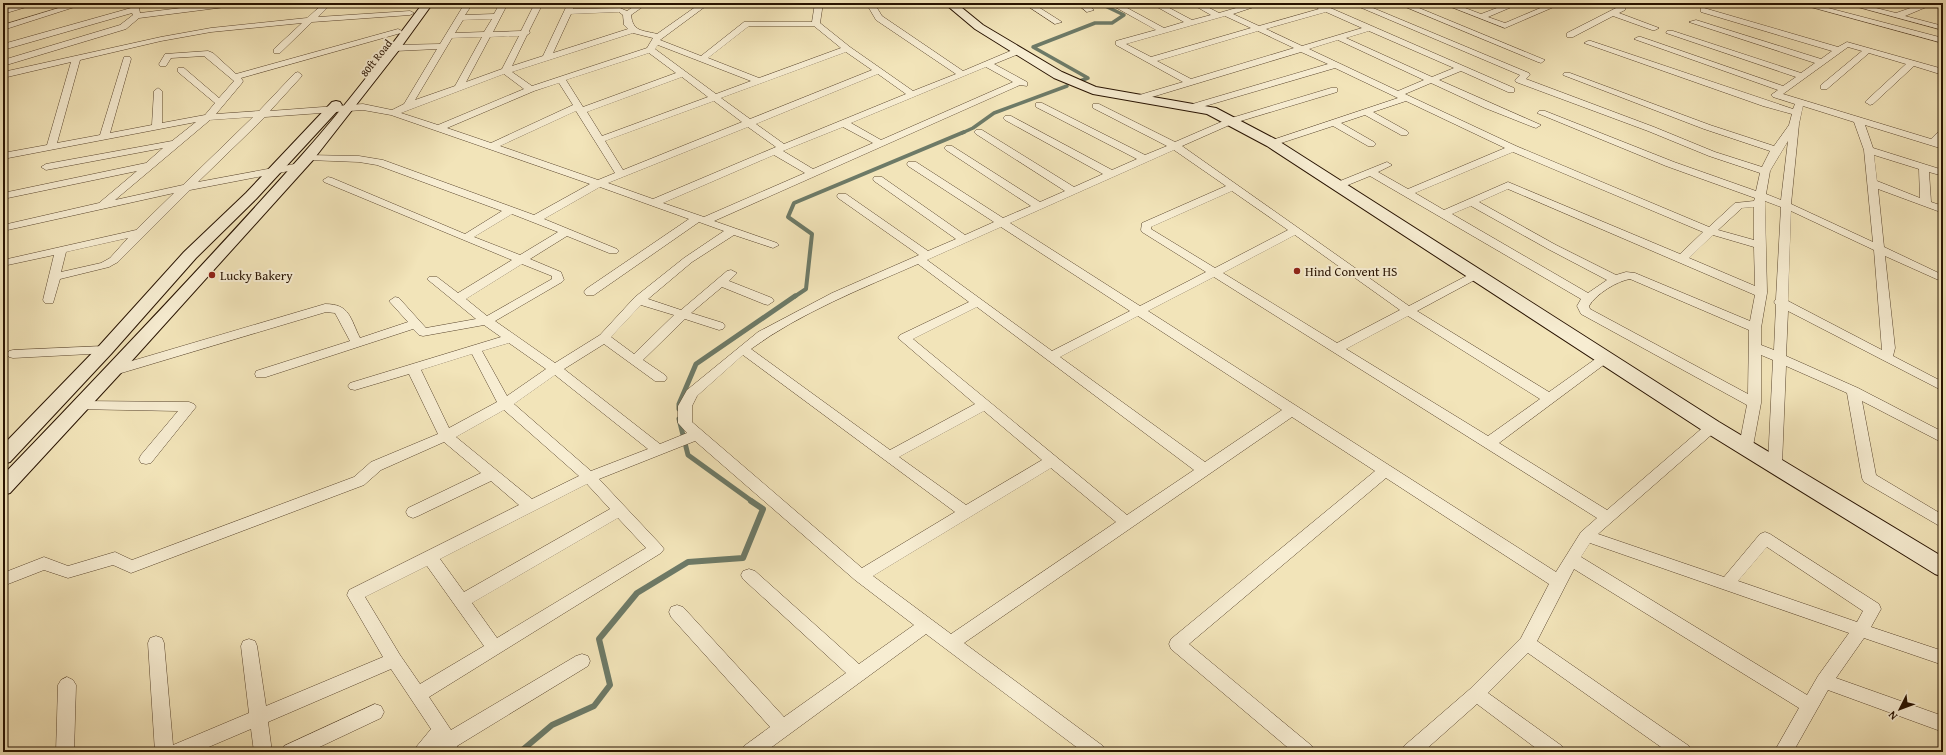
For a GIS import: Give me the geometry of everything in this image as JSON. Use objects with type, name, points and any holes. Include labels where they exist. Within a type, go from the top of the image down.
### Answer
[{"type":"main road","points":[[3,457],[84,373],[190,255],[275,170],[339,109],[395,48],[428,3]]},
{"type":"main road","points":[[949,3],[979,27],[1058,75],[1093,90],[1211,111],[1272,142],[1478,274],[1712,427],[1746,446],[1943,568]]},
{"type":"main road","name":"80ft Road","points":[[339,109],[398,31],[413,8]]},
{"type":"main road","points":[[3,488],[113,371],[304,162],[339,109]]},
{"type":"main road","points":[[84,373],[113,371]]},
{"type":"street","points":[[38,9],[57,3]]},
{"type":"street","points":[[3,28],[83,3]]},
{"type":"street","points":[[3,47],[136,9],[241,3]]},
{"type":"street","points":[[277,51],[328,3]]},
{"type":"street","points":[[407,106],[469,3]]},
{"type":"street","points":[[459,87],[504,3]]},
{"type":"street","points":[[505,71],[526,33],[539,3]]},
{"type":"street","points":[[547,57],[572,3]]},
{"type":"street","points":[[627,14],[644,3]]},
{"type":"street","points":[[437,129],[531,89],[650,50],[657,39],[706,3]]},
{"type":"street","points":[[816,24],[819,3]]},
{"type":"street","points":[[862,3],[870,3],[879,18],[962,74]]},
{"type":"street","points":[[1027,3],[1058,22]]},
{"type":"street","points":[[1080,3],[1090,10]]},
{"type":"street","points":[[1112,3],[1163,31]]},
{"type":"street","points":[[1154,3],[1191,23]]},
{"type":"street","points":[[1194,3],[1258,29],[1513,148],[1710,231],[1759,245]]},
{"type":"street","points":[[1234,3],[1244,8]]},
{"type":"street","points":[[1190,84],[1119,43],[1262,3]]},
{"type":"street","points":[[1313,3],[1511,90]]},
{"type":"street","points":[[1354,3],[1526,75],[1519,80],[1651,129],[1717,156],[1765,171]]},
{"type":"street","points":[[1400,3],[1540,60]]},
{"type":"street","points":[[1445,3],[1505,26],[1559,3]]},
{"type":"street","points":[[1456,7],[1468,3]]},
{"type":"street","points":[[1570,35],[1622,8],[1611,3]]},
{"type":"street","points":[[1800,3],[1943,41]]},
{"type":"street","points":[[1847,3],[1859,4],[1943,28]]},
{"type":"street","points":[[1897,16],[1931,3],[1943,7]]},
{"type":"street","points":[[3,12],[27,4],[48,14]]},
{"type":"street","points":[[1837,13],[1859,4]]},
{"type":"street","points":[[1492,5],[1509,5],[1530,16]]},
{"type":"street","points":[[1480,17],[1509,5]]},
{"type":"street","points":[[3,75],[161,39],[212,30],[413,8]]},
{"type":"street","points":[[3,63],[123,27],[136,9]]},
{"type":"street","points":[[567,12],[620,10],[627,14]]},
{"type":"street","points":[[1150,60],[1327,10]]},
{"type":"street","points":[[1704,10],[1839,50]]},
{"type":"street","points":[[1612,13],[1655,28]]},
{"type":"street","points":[[627,14],[628,25],[634,30],[758,81]]},
{"type":"street","points":[[461,18],[498,16]]},
{"type":"street","points":[[1693,22],[1822,62]]},
{"type":"street","points":[[1423,32],[1449,23]]},
{"type":"street","points":[[703,58],[747,24],[816,24],[878,71],[912,94]]},
{"type":"street","points":[[1383,34],[1407,25]]},
{"type":"street","points":[[1139,98],[1190,84],[1337,37],[1370,28]]},
{"type":"street","points":[[393,114],[407,106],[459,87],[547,57],[634,30]]},
{"type":"street","points":[[236,77],[398,31]]},
{"type":"street","points":[[450,36],[526,33]]},
{"type":"street","points":[[1670,33],[1803,76]]},
{"type":"street","points":[[1337,37],[1536,125]]},
{"type":"street","points":[[1638,39],[1785,89]]},
{"type":"street","points":[[1588,43],[1766,104],[1797,113],[1858,120],[1943,146]]},
{"type":"street","points":[[1797,113],[1776,96],[1847,44],[1943,72]]},
{"type":"street","points":[[395,48],[444,46]]},
{"type":"street","points":[[600,140],[847,48]]},
{"type":"street","points":[[650,50],[749,123],[779,149],[812,174]]},
{"type":"street","points":[[1824,87],[1868,50]]},
{"type":"street","points":[[653,203],[779,149],[1018,51]]},
{"type":"street","points":[[101,207],[175,143],[208,117],[219,102],[239,82],[236,77],[210,55],[205,53],[168,56],[163,64]]},
{"type":"street","points":[[51,147],[76,59]]},
{"type":"street","points":[[104,137],[127,59]]},
{"type":"street","points":[[1870,102],[1912,63]]},
{"type":"street","points":[[590,292],[702,219],[812,174],[880,143],[1023,83],[987,64]]},
{"type":"street","points":[[1192,107],[1335,65]]},
{"type":"street","points":[[1272,142],[1365,111],[1402,96],[1461,68]]},
{"type":"street","points":[[181,70],[204,91],[219,102]]},
{"type":"street","points":[[505,71],[531,89]]},
{"type":"street","points":[[534,219],[600,183],[878,71]]},
{"type":"street","points":[[492,146],[580,109],[683,74]]},
{"type":"street","points":[[55,277],[105,265],[114,260],[140,232],[263,113],[298,75]]},
{"type":"street","points":[[1567,75],[1707,127],[1776,150]]},
{"type":"street","points":[[561,79],[621,174]]},
{"type":"street","points":[[1097,752],[861,576],[693,437],[685,423],[685,406],[692,393],[743,349],[762,335],[836,296],[1231,121],[1334,90]]},
{"type":"street","points":[[157,126],[158,91]]},
{"type":"street","points":[[1039,105],[1145,159]]},
{"type":"street","points":[[1096,106],[1176,146],[1409,310],[1550,399]]},
{"type":"street","points":[[3,156],[208,117],[363,107],[393,114],[492,146],[773,245]]},
{"type":"street","points":[[1365,111],[1404,133]]},
{"type":"street","points":[[1542,113],[1760,200],[1786,204],[1943,279]]},
{"type":"street","points":[[1746,446],[1754,403],[1755,328],[1761,293],[1759,245],[1760,200],[1765,171],[1797,113]]},
{"type":"street","points":[[1775,464],[1780,302],[1786,204],[1797,113]]},
{"type":"street","points":[[1008,118],[1111,174]]},
{"type":"street","points":[[1858,120],[1869,150],[1873,183],[1878,248],[1889,348],[1886,357]]},
{"type":"street","points":[[1333,122],[1371,144]]},
{"type":"street","points":[[843,123],[880,143]]},
{"type":"street","points":[[979,132],[1073,191]]},
{"type":"street","points":[[1933,143],[1943,132]]},
{"type":"street","points":[[46,167],[175,143]]},
{"type":"street","points":[[949,148],[1039,206]]},
{"type":"street","points":[[1407,193],[1513,148]]},
{"type":"street","points":[[1869,150],[1943,173]]},
{"type":"street","points":[[3,228],[275,170],[304,162],[379,162],[534,219],[613,251]]},
{"type":"street","points":[[3,196],[151,164]]},
{"type":"street","points":[[912,164],[1558,582]]},
{"type":"street","points":[[1339,185],[1387,165]]},
{"type":"street","points":[[1924,167],[1926,204]]},
{"type":"street","points":[[1370,172],[1588,298]]},
{"type":"street","points":[[878,179],[964,240]]},
{"type":"street","points":[[328,180],[466,238],[523,259],[558,274],[558,280],[486,321],[423,332],[395,301]]},
{"type":"street","points":[[1873,183],[1943,210]]},
{"type":"street","points":[[1444,214],[1508,185],[1761,293]]},
{"type":"street","points":[[1233,187],[1146,226],[1146,230],[1607,516]]},
{"type":"street","points":[[842,196],[978,302],[1205,470]]},
{"type":"street","points":[[1681,259],[1739,205],[1760,200]]},
{"type":"street","points":[[1472,202],[1552,247],[1617,280]]},
{"type":"street","points":[[466,238],[510,211]]},
{"type":"street","points":[[3,580],[44,563],[68,572],[115,558],[131,567],[359,481],[376,466],[446,436],[505,404],[555,369],[604,338],[639,300],[688,260],[734,230]]},
{"type":"street","points":[[1051,356],[1295,231]]},
{"type":"street","points":[[3,264],[61,249],[140,232]]},
{"type":"street","points":[[459,298],[566,232]]},
{"type":"street","points":[[49,300],[61,249]]},
{"type":"street","points":[[635,360],[683,314],[731,273]]},
{"type":"street","points":[[1336,349],[1478,274]]},
{"type":"street","points":[[1754,403],[1585,311],[1583,306],[1588,298],[1626,275],[1638,277],[1755,328]]},
{"type":"street","points":[[433,279],[459,298],[486,321],[555,369],[660,449]]},
{"type":"street","points":[[721,282],[768,301]]},
{"type":"street","points":[[639,300],[719,326]]},
{"type":"street","points":[[978,302],[904,338],[1127,523]]},
{"type":"street","points":[[1780,302],[1943,387]]},
{"type":"street","points":[[113,371],[326,308],[336,308],[340,312],[357,343]]},
{"type":"street","points":[[261,374],[416,324]]},
{"type":"street","points":[[355,386],[511,338]]},
{"type":"street","points":[[604,338],[660,378]]},
{"type":"street","points":[[1755,346],[1778,358],[1853,391],[1943,438]]},
{"type":"street","points":[[419,694],[656,549],[589,477],[505,404],[474,349]]},
{"type":"street","points":[[743,349],[966,513]]},
{"type":"street","points":[[13,354],[105,350]]},
{"type":"street","points":[[1489,443],[1605,358]]},
{"type":"street","points":[[413,368],[446,436],[530,506]]},
{"type":"street","points":[[1853,391],[1869,478],[1943,522]]},
{"type":"street","points":[[889,456],[984,405]]},
{"type":"street","points":[[79,406],[189,407],[146,459]]},
{"type":"street","points":[[951,644],[1292,410]]},
{"type":"street","points":[[1410,752],[1476,694],[1527,643],[1558,582],[1586,536],[1607,516],[1712,427]]},
{"type":"street","points":[[446,741],[419,694],[394,660],[355,595],[589,477],[693,437]]},
{"type":"street","points":[[861,576],[1052,460]]},
{"type":"street","points":[[1306,752],[1177,644],[1386,470]]},
{"type":"street","points":[[413,512],[492,474]]},
{"type":"street","points":[[461,601],[620,510]]},
{"type":"street","points":[[1586,536],[1860,631],[1943,658]]},
{"type":"street","points":[[1726,585],[1765,538],[1873,609],[1860,631],[1824,681],[1783,752]]},
{"type":"street","points":[[430,557],[494,647]]},
{"type":"street","points":[[1571,559],[1810,706]]},
{"type":"street","points":[[749,575],[858,674]]},
{"type":"street","points":[[677,612],[783,728]]},
{"type":"street","points":[[750,752],[926,625]]},
{"type":"street","points":[[156,643],[164,752]]},
{"type":"street","points":[[1527,643],[1683,752]]},
{"type":"street","points":[[248,646],[263,752]]},
{"type":"street","points":[[177,752],[394,660]]},
{"type":"street","points":[[423,752],[446,741],[582,661]]},
{"type":"street","points":[[1824,681],[1943,724]]},
{"type":"street","points":[[65,752],[67,685]]},
{"type":"street","points":[[1476,694],[1556,752]]},
{"type":"street","points":[[290,752],[375,712]]},
{"type":"waterway","points":[[1080,81],[1088,78],[1033,47],[1095,23],[1112,23],[1124,15],[1099,3]]},
{"type":"waterway","points":[[962,133],[973,128],[994,113],[1067,86]]},
{"type":"waterway","points":[[794,297],[806,289],[812,234],[788,217],[794,203],[964,132]]},
{"type":"waterway","points":[[679,409],[679,404],[696,364],[795,296]]},
{"type":"waterway","points":[[679,419],[688,455],[753,502]]},
{"type":"waterway","points":[[520,752],[552,725],[594,706],[610,685],[599,639],[637,593],[688,562],[743,558],[763,509],[751,501]]},
{"type":"place","name":"Hind Convent HS","points":[[1297,271]]},
{"type":"place","name":"Lucky Bakery","points":[[212,275]]}]
